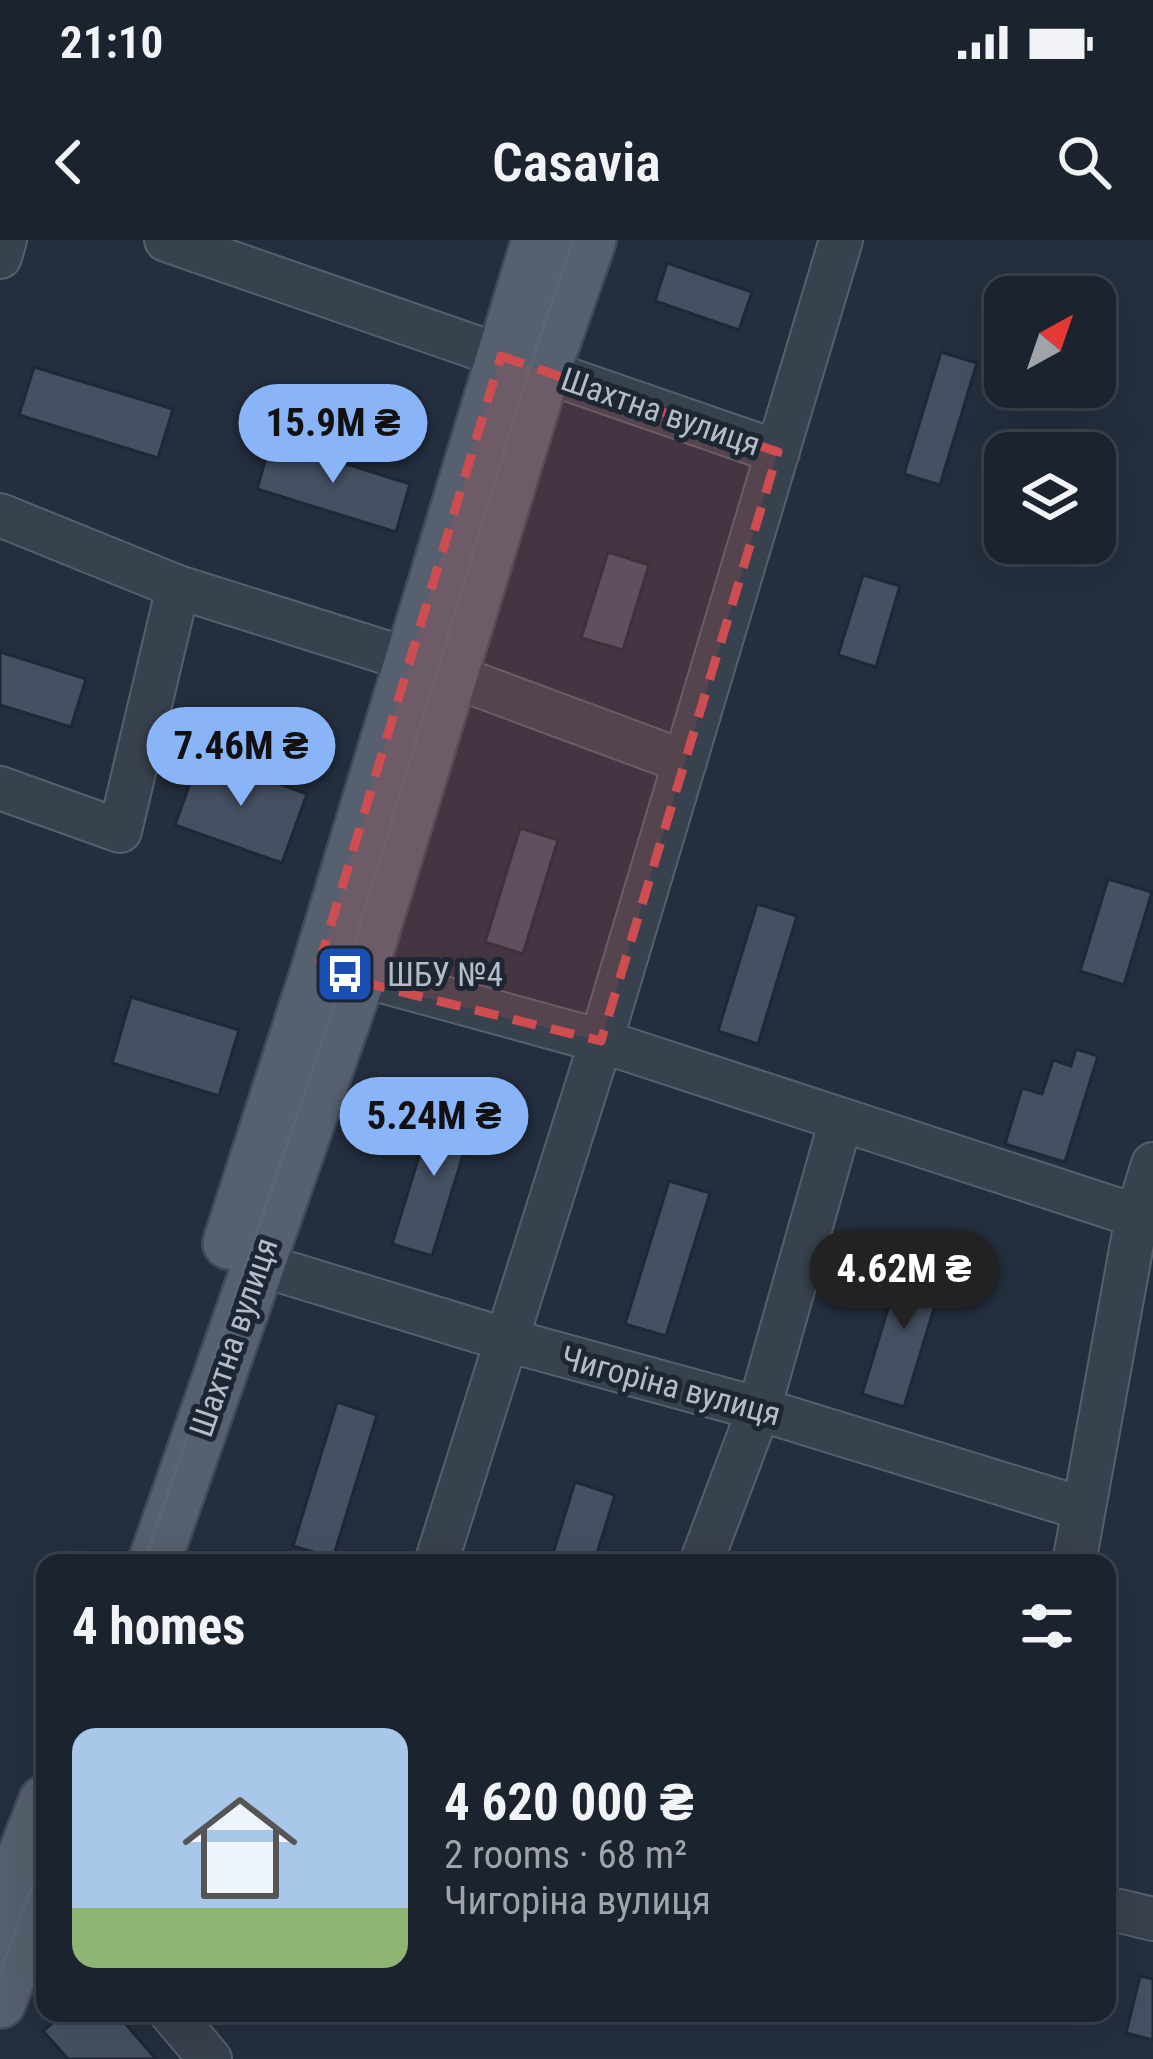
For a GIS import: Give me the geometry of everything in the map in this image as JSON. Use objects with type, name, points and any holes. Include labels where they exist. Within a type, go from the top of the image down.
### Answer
[{"type":"main road","name":"Шахтна вулиця","points":[[157,1554],[258,1264],[338,973],[522,364],[538,240]]},
{"type":"main road","name":"Шахтна вулиця","points":[[522,364],[590,240]]},
{"type":"main road","name":"Шахтна вулиця","points":[[128,1554],[338,973]]},
{"type":"main road","points":[[0,1917],[36,1824]]},
{"type":"main road","points":[[0,2002],[36,1904]]},
{"type":"street","points":[[0,257],[4,240]]},
{"type":"street","name":"Шахтна вулиця","points":[[166,240],[778,452]]},
{"type":"street","name":"Шахтна вулиця","points":[[439,1554],[601,1041],[841,240]]},
{"type":"street","points":[[0,515],[178,587],[432,668],[685,762]]},
{"type":"street","points":[[0,788],[120,831],[178,587]]},
{"type":"street","points":[[338,973],[601,1041],[1137,1216]]},
{"type":"street","points":[[704,1554],[759,1408],[841,1120]]},
{"type":"street","points":[[1076,1554],[1138,1294],[1137,1216],[1153,1164]]},
{"type":"street","name":"Чигоріна вулиця","points":[[258,1264],[507,1340],[759,1408],[1084,1509]]},
{"type":"street","points":[[1116,1910],[1153,1919]]},
{"type":"street","points":[[179,2022],[210,2059]]},
{"type":"highlighted area","points":[[501,356],[778,452],[601,1041],[317,971]]},
{"type":"building","points":[[667,263],[752,292],[739,330],[655,301]]},
{"type":"building","points":[[941,352],[977,363],[940,485],[904,474]]},
{"type":"building","points":[[34,367],[173,409],[158,458],[19,415]]},
{"type":"building","points":[[271,440],[410,484],[396,532],[257,489]]},
{"type":"building","points":[[608,552],[649,565],[623,650],[581,638]]},
{"type":"building","points":[[863,575],[900,586],[876,667],[838,655]]},
{"type":"building","points":[[0,652],[86,679],[71,727],[0,705]]},
{"type":"building","points":[[200,755],[307,794],[282,863],[175,825]]},
{"type":"building","points":[[520,828],[558,840],[523,954],[485,942]]},
{"type":"building","points":[[1108,879],[1152,892],[1124,985],[1080,971]]},
{"type":"building","points":[[757,904],[797,916],[758,1044],[718,1031]]},
{"type":"building","points":[[131,997],[239,1030],[219,1096],[112,1063]]},
{"type":"building","points":[[1076,1049],[1098,1056],[1065,1162],[1005,1144],[1022,1088],[1042,1094],[1053,1060],[1071,1066]]},
{"type":"building","points":[[436,1101],[476,1113],[432,1256],[392,1244]]},
{"type":"building","points":[[669,1181],[710,1193],[666,1336],[625,1324]]},
{"type":"building","points":[[904,1256],[946,1269],[904,1407],[862,1394]]},
{"type":"building","points":[[337,1402],[377,1415],[334,1554],[293,1546]]},
{"type":"building","points":[[575,1482],[615,1495],[597,1554],[553,1554]]},
{"type":"building","points":[[1140,1976],[1153,1979],[1153,2040],[1126,2033]]},
{"type":"building","points":[[54,2022],[124,2022],[156,2059],[68,2059],[43,2031]]},
{"type":"tram line","points":[[147,1554],[345,974],[530,366],[573,240]]},
{"type":"tram line","points":[[0,1972],[36,1876]]},
{"type":"place","name":"ШБУ №4","points":[[345,974]]}]
